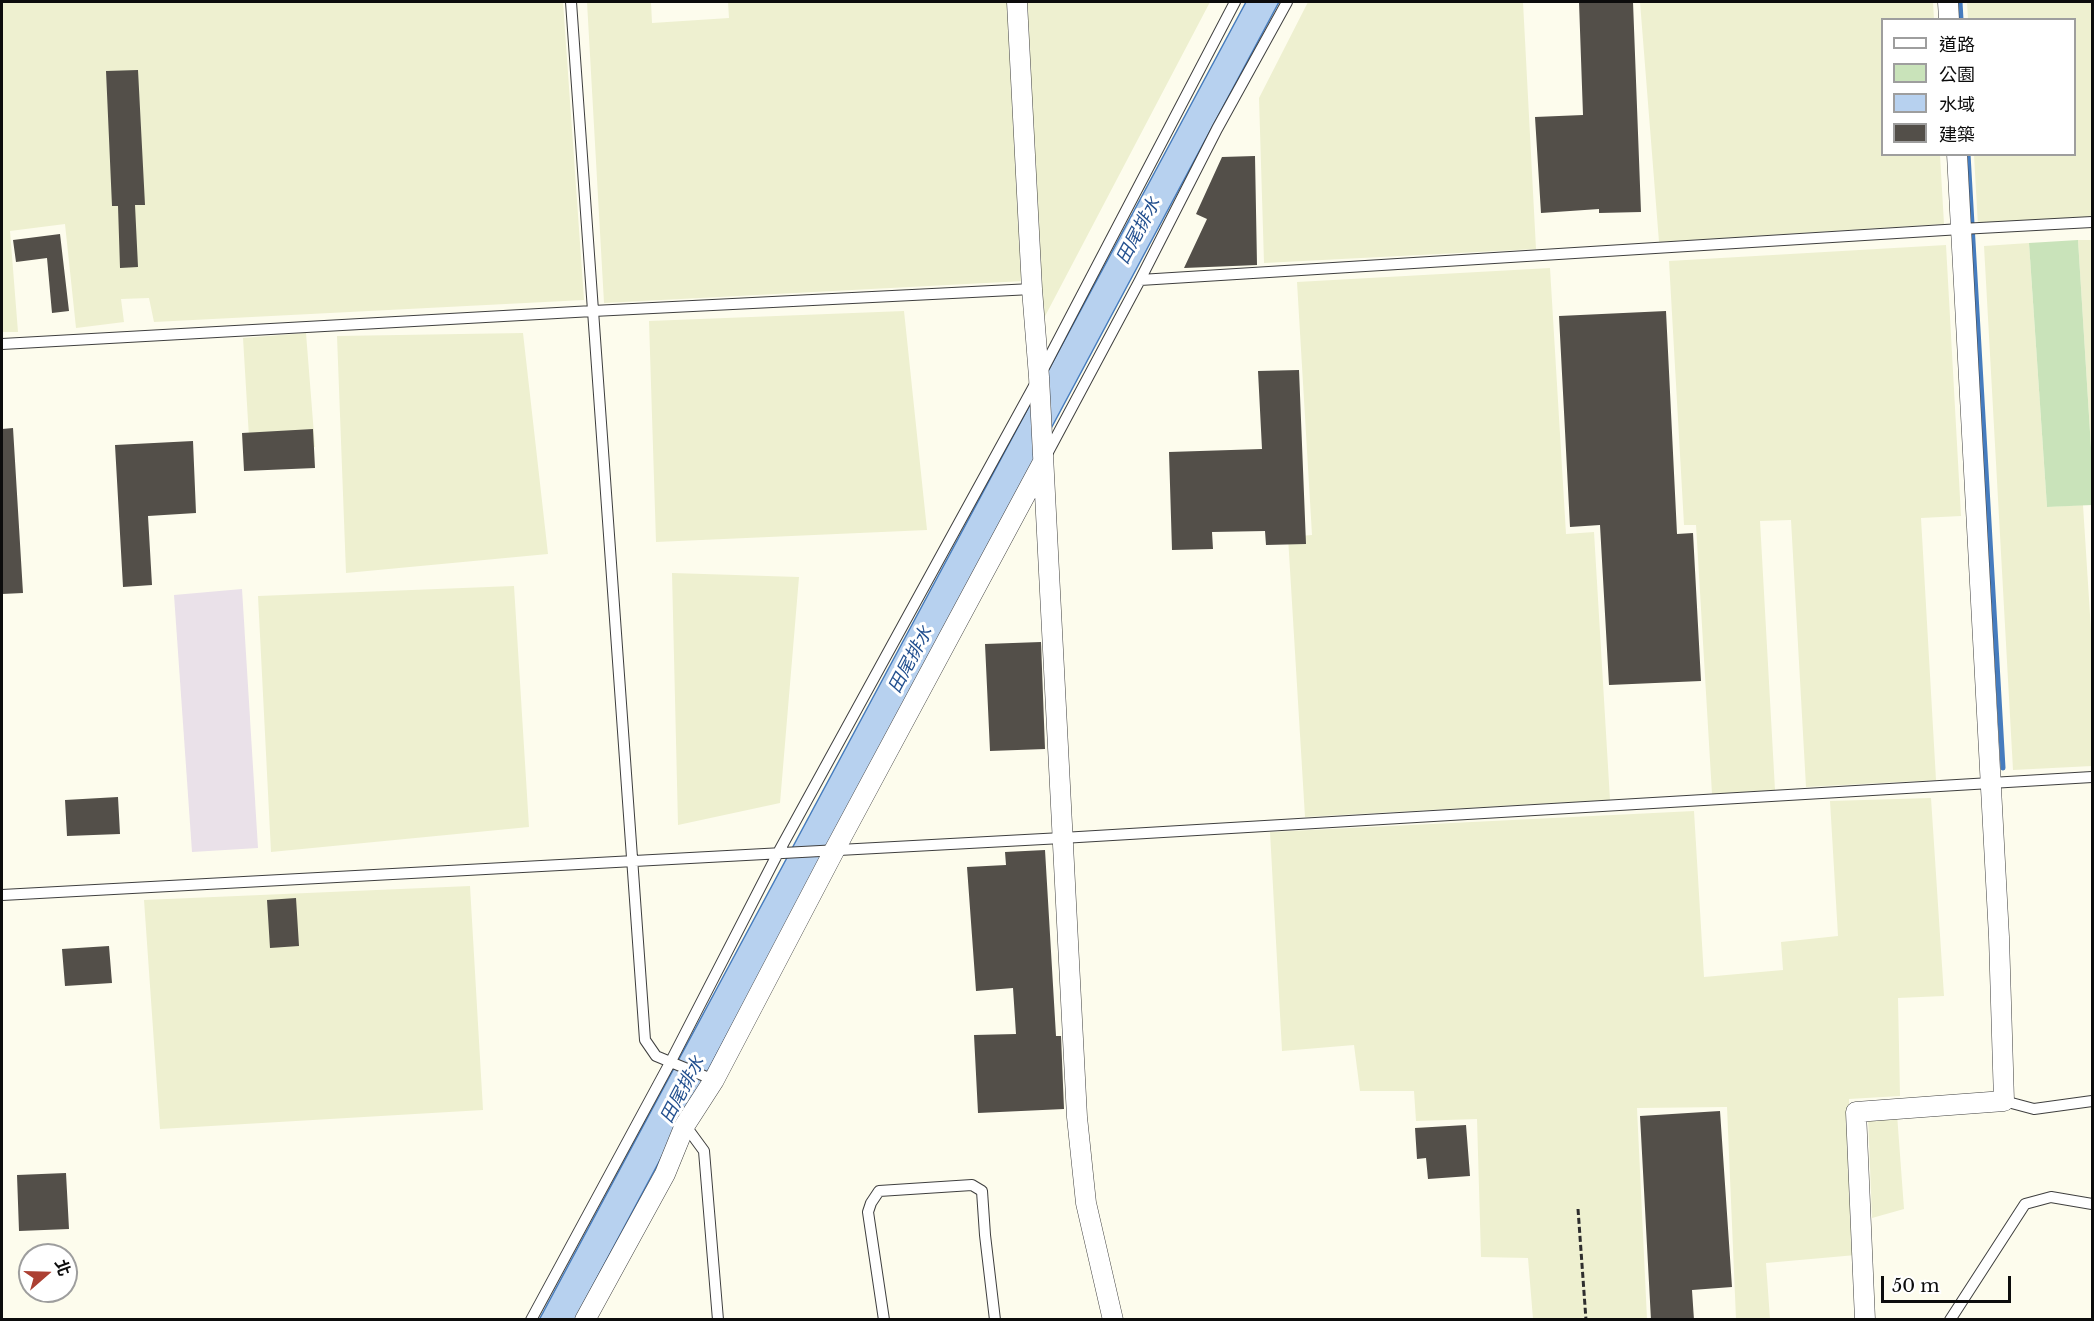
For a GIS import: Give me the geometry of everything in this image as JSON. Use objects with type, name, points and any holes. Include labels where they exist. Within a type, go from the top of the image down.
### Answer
[{"type":"street","points":[[1017,2],[1032,289],[1039,377],[1077,1118],[1086,1203],[1113,1320]]},
{"type":"street","points":[[1948,2],[1949,18]]},
{"type":"street","points":[[1865,1320],[1856,1112],[2004,1101],[1999,936],[1957,156]]},
{"type":"street","points":[[585,1320],[665,1174],[708,1077],[834,851],[1043,462]]},
{"type":"lane","points":[[571,2],[645,1040],[656,1056],[708,1077]]},
{"type":"lane","points":[[531,1320],[671,1061],[778,853],[1039,377],[1235,2]]},
{"type":"lane","points":[[1043,462],[1217,129],[1287,2]]},
{"type":"lane","points":[[1140,280],[2092,222]]},
{"type":"lane","points":[[2,344],[1032,289]]},
{"type":"lane","points":[[2,896],[834,851],[2092,777]]},
{"type":"lane","points":[[2004,1101],[2034,1108],[2092,1101]]},
{"type":"lane","points":[[686,1125],[704,1151],[718,1320]]},
{"type":"lane","points":[[884,1320],[867,1212],[871,1203],[879,1191],[972,1185],[982,1191],[995,1320]]},
{"type":"lane","points":[[1950,1320],[2025,1204],[2051,1197],[2092,1204]]},
{"type":"path","points":[[1578,1209],[1586,1320]]},
{"type":"shaded area","points":[[242,589],[258,848],[192,852],[174,595]]},
{"type":"green space","points":[[2,2],[563,2],[584,300],[154,322],[149,298],[121,299],[124,322],[76,328],[65,224],[10,231],[18,332],[2,332]]},
{"type":"green space","points":[[587,2],[651,2],[652,23],[729,18],[728,2],[1008,2],[1024,281],[604,303]]},
{"type":"green space","points":[[1026,2],[1210,2],[1043,320]]},
{"type":"green space","points":[[1308,2],[1523,2],[1536,249],[1264,263],[1259,98]]},
{"type":"green space","points":[[1640,2],[1933,2],[1934,18],[1881,18],[1881,156],[1940,156],[1944,224],[1659,242]]},
{"type":"green space","points":[[1967,2],[2092,2],[2092,219],[1978,226],[1974,156],[2076,156],[2076,18],[1968,18]]},
{"type":"green space","points":[[2078,240],[2092,240],[2092,464]]},
{"type":"green space","points":[[2078,240],[2092,464],[2092,505],[2047,507],[2029,243]]},
{"type":"green space","points":[[2029,243],[2047,507],[2083,505],[2092,646],[2092,766],[2013,770],[1984,246]]},
{"type":"green space","points":[[1946,245],[1961,516],[1921,518],[1936,780],[1806,787],[1791,520],[1760,521],[1775,790],[1712,794],[1696,525],[1684,525],[1669,261]]},
{"type":"green space","points":[[1550,268],[1566,534],[1594,532],[1610,800],[1305,817],[1288,537],[1312,535],[1297,282]]},
{"type":"green space","points":[[904,311],[927,530],[656,542],[649,321]]},
{"type":"green space","points":[[306,333],[315,447],[250,454],[243,338]]},
{"type":"green space","points":[[523,333],[548,554],[346,573],[337,336]]},
{"type":"green space","points":[[672,573],[799,577],[780,803],[678,825]]},
{"type":"green space","points":[[514,586],[529,827],[271,852],[258,596]]},
{"type":"green space","points":[[1931,798],[1944,996],[1898,998],[1900,1096],[1849,1099],[1856,1255],[1766,1263],[1770,1319],[1736,1319],[1727,1107],[1637,1108],[1647,1319],[1533,1319],[1528,1258],[1481,1257],[1477,1119],[1416,1121],[1414,1091],[1360,1091],[1354,1045],[1282,1051],[1270,832],[1694,811],[1704,977],[1783,970],[1781,942],[1838,936],[1830,801]]},
{"type":"green space","points":[[470,886],[483,1110],[160,1129],[144,900]]},
{"type":"green space","points":[[1897,1114],[1904,1209],[1872,1218],[1868,1116]]},
{"type":"water","name":"田尾排水","points":[[1246,2],[1279,2],[575,1319],[539,1320]]},
{"type":"building","points":[[1579,2],[1633,2],[1641,212],[1599,213],[1599,209],[1541,213],[1535,117],[1583,115]]},
{"type":"building","points":[[138,70],[145,205],[135,205],[138,267],[120,268],[118,206],[112,206],[106,71]]},
{"type":"building","points":[[1255,156],[1257,265],[1184,268],[1207,219],[1196,214],[1222,157]]},
{"type":"building","points":[[60,234],[69,311],[52,313],[47,258],[16,262],[13,240]]},
{"type":"building","points":[[1666,311],[1677,534],[1693,533],[1701,681],[1609,685],[1600,525],[1570,527],[1559,316]]},
{"type":"building","points":[[1299,370],[1306,544],[1266,545],[1265,531],[1212,532],[1213,549],[1172,550],[1169,452],[1262,449],[1258,371]]},
{"type":"building","points":[[13,428],[23,593],[2,594],[2,429]]},
{"type":"building","points":[[313,429],[315,468],[244,471],[242,433]]},
{"type":"building","points":[[193,441],[196,513],[148,516],[152,585],[123,587],[115,445]]},
{"type":"building","points":[[1041,642],[1045,749],[990,751],[985,644]]},
{"type":"building","points":[[118,797],[120,834],[67,836],[65,800]]},
{"type":"building","points":[[1045,850],[1056,1036],[1061,1036],[1064,1109],[978,1113],[974,1035],[1016,1034],[1013,988],[976,991],[967,867],[1006,865],[1005,852]]},
{"type":"building","points":[[296,898],[299,946],[270,948],[267,900]]},
{"type":"building","points":[[109,946],[112,983],[65,986],[62,949]]},
{"type":"building","points":[[1720,1111],[1732,1287],[1692,1290],[1694,1320],[1651,1320],[1640,1116]]},
{"type":"building","points":[[1466,1125],[1470,1176],[1428,1179],[1426,1158],[1417,1159],[1415,1128]]},
{"type":"building","points":[[66,1173],[69,1229],[19,1231],[17,1175]]},
{"type":"waterway","points":[[1960,2],[1961,18]]},
{"type":"waterway","points":[[1968,156],[2003,768]]}]
